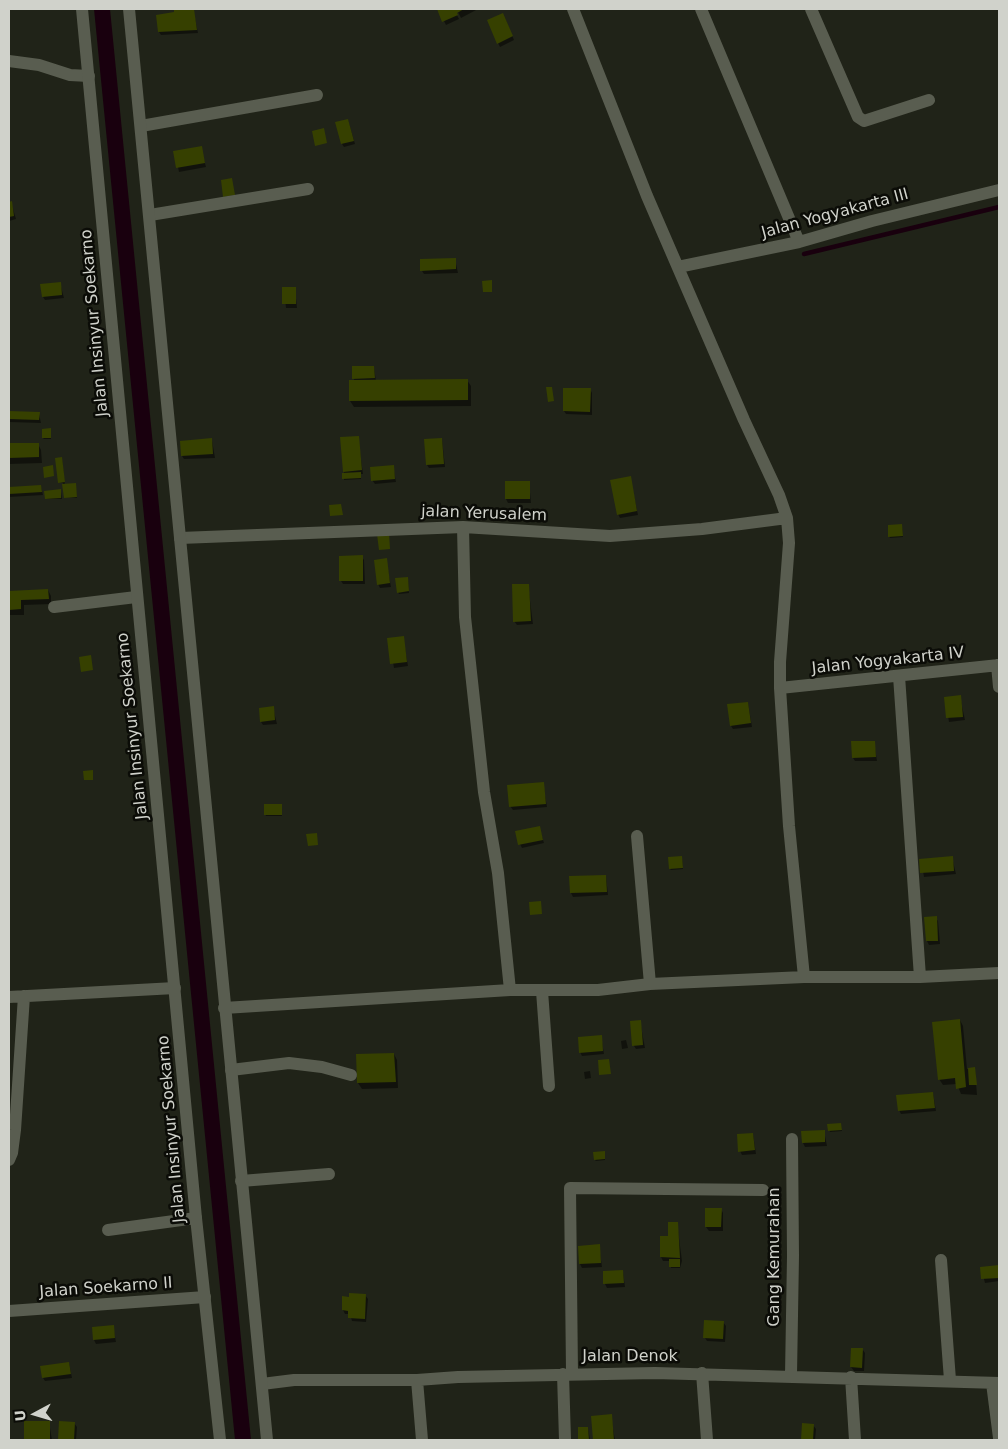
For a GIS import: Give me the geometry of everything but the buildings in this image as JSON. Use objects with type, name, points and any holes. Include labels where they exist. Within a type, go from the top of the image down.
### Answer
[{"type":"street","name":"Jalan Insinyur Soekarno","points":[[82,9],[136,597],[196,1218],[220,1440]]},
{"type":"street","points":[[129,9],[267,1440]]},
{"type":"street","points":[[574,9],[620,132],[744,420],[780,495],[787,518],[788,551],[780,662],[780,688],[789,826],[804,977]]},
{"type":"street","points":[[701,9],[800,242]]},
{"type":"street","points":[[811,9],[858,117],[864,121],[929,100]]},
{"type":"street","points":[[9,61],[39,65],[70,74],[89,76]]},
{"type":"street","points":[[141,126],[317,95]]},
{"type":"street","points":[[150,215],[308,189]]},
{"type":"street","name":"Jalan Yogyakarta III","points":[[678,267],[800,242],[872,221],[999,190]]},
{"type":"street","name":"jalan Yerusalem","points":[[180,538],[464,526],[610,536],[702,529],[787,518]]},
{"type":"street","points":[[464,526],[465,617],[484,792],[498,873],[510,990]]},
{"type":"street","points":[[54,607],[136,597]]},
{"type":"street","points":[[998,665],[999,687]]},
{"type":"street","name":"Jalan Yogyakarta IV","points":[[780,688],[998,665]]},
{"type":"street","points":[[899,676],[920,977]]},
{"type":"street","points":[[638,836],[650,984]]},
{"type":"street","points":[[224,1008],[510,990],[598,990],[650,984],[804,977],[920,977],[999,973]]},
{"type":"street","points":[[9,997],[175,988]]},
{"type":"street","points":[[542,991],[549,1086]]},
{"type":"street","points":[[9,1160],[12,1153],[15,1130],[24,996]]},
{"type":"street","points":[[231,1070],[289,1063],[322,1067],[351,1075]]},
{"type":"street","name":"Gang Kemurahan","points":[[791,1375],[792,1139]]},
{"type":"street","points":[[241,1181],[329,1174]]},
{"type":"street","points":[[565,1440],[570,1188],[763,1190]]},
{"type":"street","points":[[108,1230],[196,1218]]},
{"type":"street","points":[[942,1260],[950,1380]]},
{"type":"street","name":"Jalan Soekarno II","points":[[9,1311],[205,1297]]},
{"type":"street","name":"Jalan Denok","points":[[262,1384],[294,1380],[417,1380],[567,1373],[702,1373],[995,1382]]},
{"type":"street","points":[[702,1373],[707,1440]]},
{"type":"street","points":[[851,1377],[855,1440]]},
{"type":"street","points":[[417,1380],[422,1440]]},
{"type":"street","points":[[995,1382],[999,1438]]},
{"type":"shaded area","points":[[94,9],[110,9],[251,1440],[235,1440]]},
{"type":"waterway","points":[[804,254],[999,207]]}]
